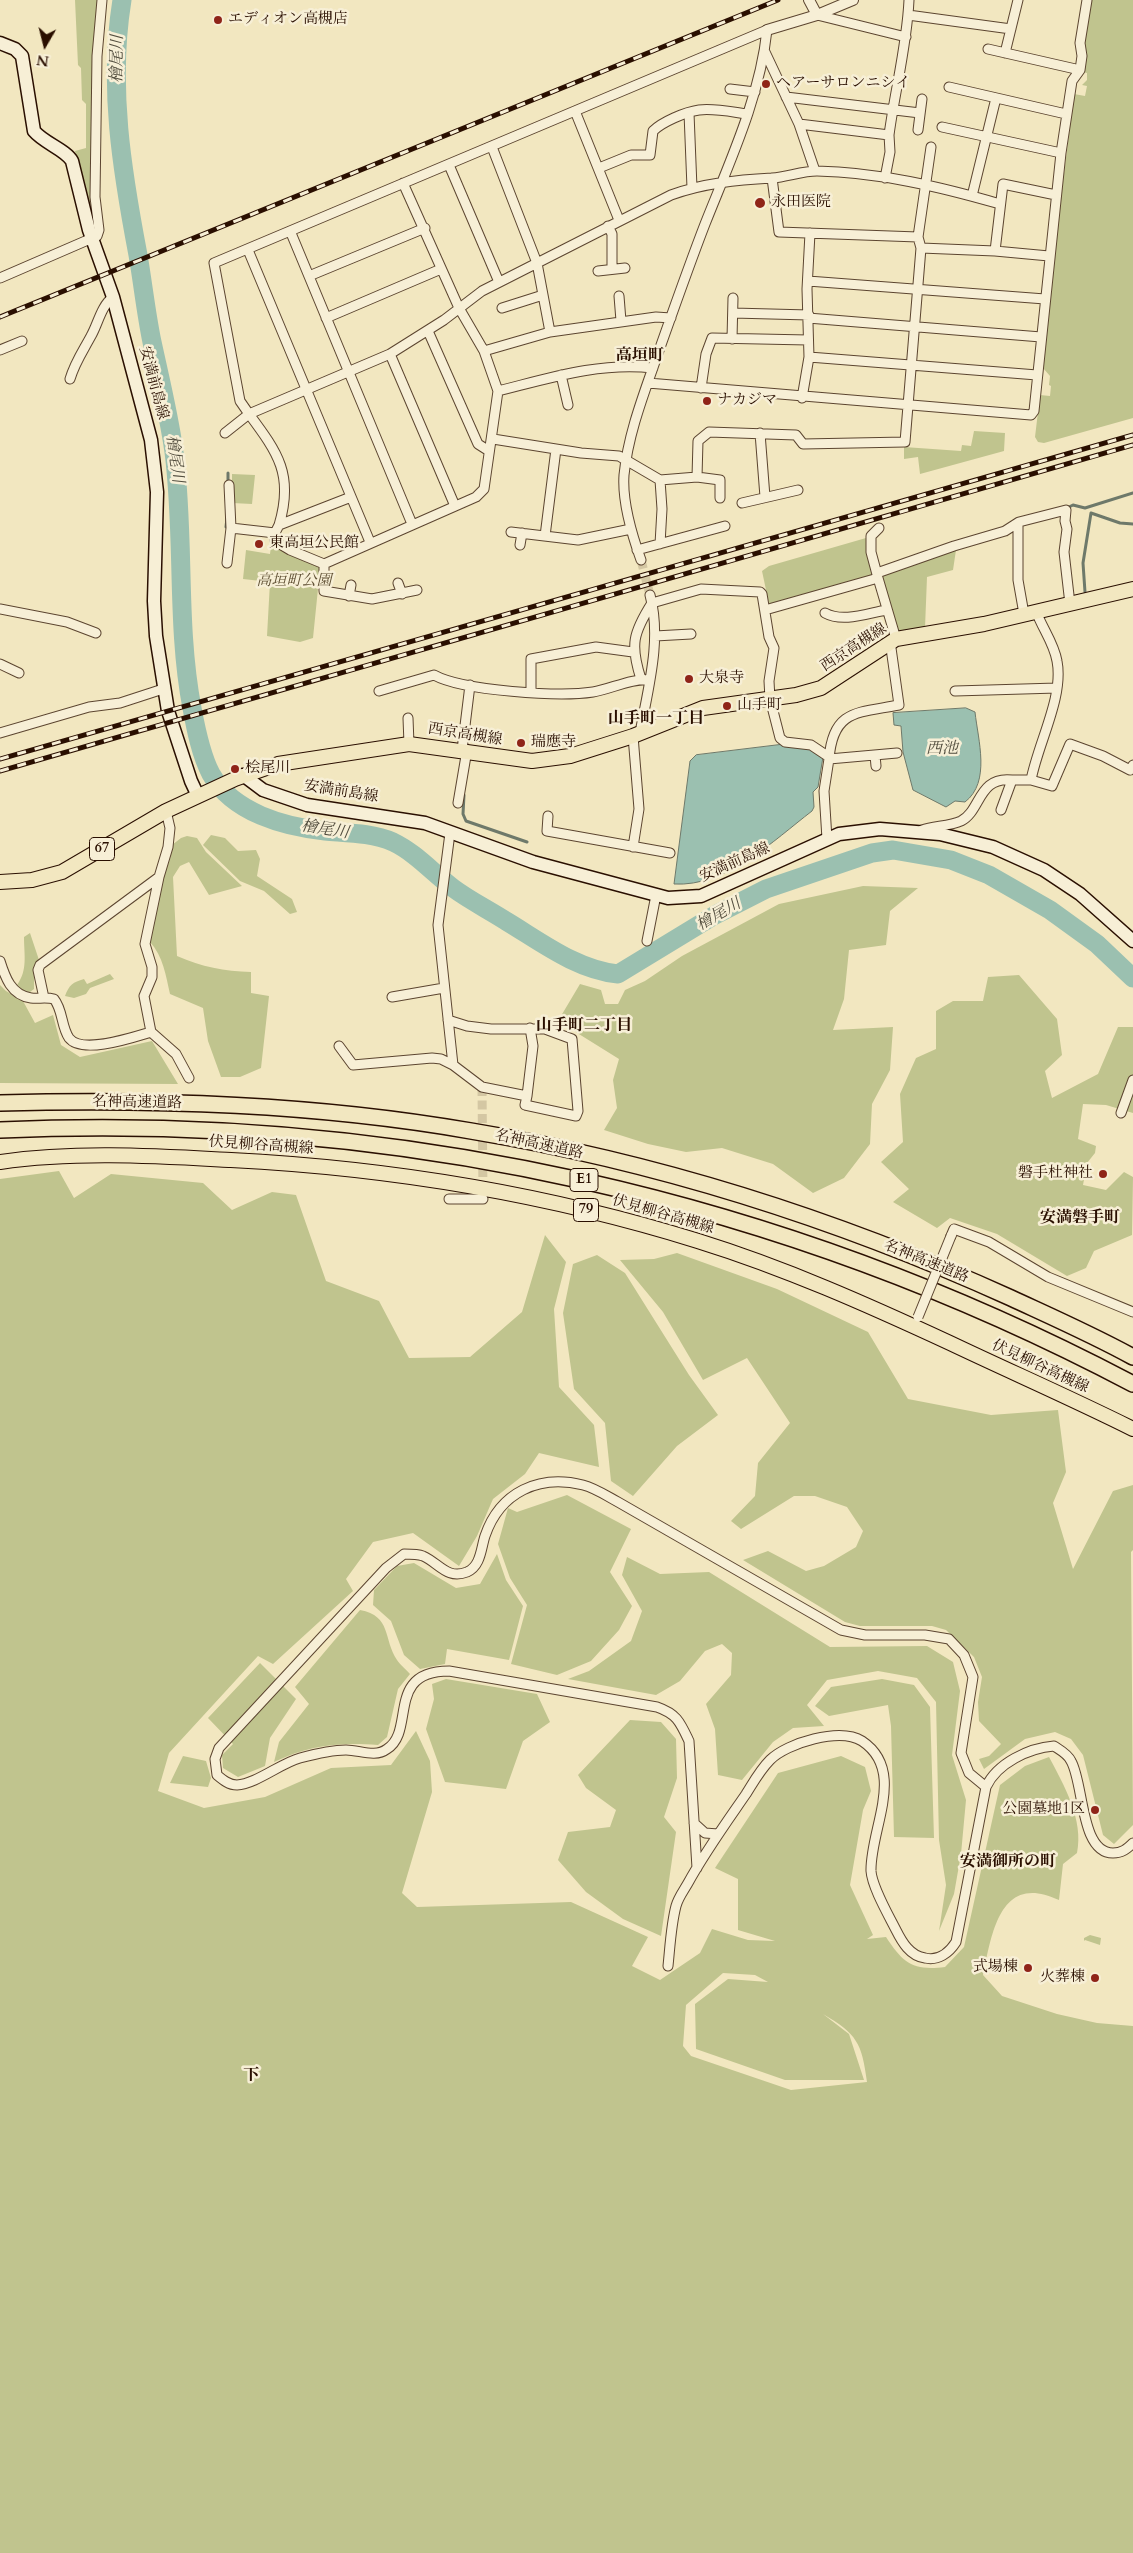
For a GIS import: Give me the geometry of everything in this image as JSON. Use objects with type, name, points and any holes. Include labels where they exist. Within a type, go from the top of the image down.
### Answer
[{"type":"highway","name":"名神高速道路","points":[[0,1103],[140,1102],[221,1104],[366,1117],[470,1131],[634,1166],[800,1214],[886,1245],[970,1280],[1133,1357]]},
{"type":"highway","name":"名神高速道路","points":[[0,1131],[116,1127],[202,1129],[299,1136],[409,1149],[612,1186],[715,1213],[820,1247],[916,1283],[1015,1325],[1133,1384]]},
{"type":"highway","points":[[470,1131],[548,1138],[636,1157],[801,1205],[973,1271],[1133,1346]]},
{"type":"main road","name":"安満前島線","points":[[0,43],[15,49],[22,56],[34,131],[41,140],[69,156],[72,161],[92,240],[113,298],[151,440],[155,466],[157,518],[154,600],[163,689],[191,781],[202,794]]},
{"type":"main road","name":"西京高槻線","points":[[0,882],[32,880],[62,872],[166,811],[239,777],[278,764],[409,744],[464,750],[532,761],[570,756],[636,734],[703,708],[796,695],[821,688],[893,640],[984,624],[1133,589]]},
{"type":"main road","name":"安満前島線","points":[[239,777],[262,790],[308,805],[407,819],[533,862],[656,896],[678,898],[701,896],[839,834],[880,829],[920,831],[979,842],[1044,870],[1080,894],[1133,941]]},
{"type":"main road","name":"伏見柳谷高槻線","points":[[0,1162],[70,1157],[135,1156],[265,1162],[390,1175],[514,1195],[636,1223],[700,1242],[916,1322],[1133,1429]]},
{"type":"street","points":[[0,278],[92,240],[99,230],[95,188],[97,56],[102,0]]},
{"type":"street","points":[[809,0],[817,15],[906,37]]},
{"type":"street","points":[[403,183],[425,228],[459,308],[484,351],[498,390],[493,439],[489,451],[483,492],[324,564],[275,541],[285,484],[284,468],[267,438],[240,400],[214,263],[238,252],[291,233],[403,183],[492,148],[767,30],[817,15],[853,0]]},
{"type":"street","points":[[885,178],[890,152],[889,135],[892,110],[906,37],[909,0]]},
{"type":"street","points":[[1005,53],[1018,0]]},
{"type":"street","points":[[648,383],[802,398],[1031,415],[1034,411],[1049,256],[1066,114],[1072,81],[1080,70],[1082,56],[1080,42],[1087,0]]},
{"type":"street","points":[[908,15],[1011,29]]},
{"type":"street","points":[[641,560],[631,529],[625,491],[626,462],[630,442],[653,368],[755,92],[765,52],[767,30]]},
{"type":"street","points":[[988,49],[1080,70]]},
{"type":"street","points":[[765,52],[799,124],[815,171]]},
{"type":"street","points":[[949,87],[1066,114]]},
{"type":"street","points":[[730,89],[755,92]]},
{"type":"street","points":[[786,97],[920,113]]},
{"type":"street","points":[[972,196],[996,98]]},
{"type":"street","points":[[918,130],[922,99]]},
{"type":"street","points":[[599,168],[631,155],[650,155],[652,131],[658,126],[689,113],[699,110],[747,114]]},
{"type":"street","points":[[575,112],[619,220]]},
{"type":"street","points":[[689,113],[692,188]]},
{"type":"street","points":[[799,124],[889,135]]},
{"type":"street","points":[[942,128],[1061,153]]},
{"type":"street","points":[[697,477],[698,441],[709,432],[796,435],[803,444],[904,442],[921,248],[918,237],[931,147]]},
{"type":"street","points":[[492,148],[538,263],[550,332]]},
{"type":"street","points":[[449,165],[499,282]]},
{"type":"street","points":[[226,433],[249,414],[390,354],[428,331],[482,291],[499,282],[619,220],[692,188],[748,178],[772,178],[815,171],[885,178],[925,185],[1000,204]]},
{"type":"street","points":[[772,178],[779,232],[918,237]]},
{"type":"street","points":[[995,251],[1003,184],[1056,194]]},
{"type":"street","points":[[608,226],[612,234],[612,269]]},
{"type":"street","points":[[309,276],[425,228]]},
{"type":"street","points":[[291,233],[412,524]]},
{"type":"street","points":[[802,398],[809,358],[808,280],[810,233]]},
{"type":"street","points":[[921,248],[995,251],[1049,256]]},
{"type":"street","points":[[248,250],[370,542]]},
{"type":"street","points":[[598,270],[626,268]]},
{"type":"street","points":[[326,318],[441,269]]},
{"type":"street","points":[[808,280],[1045,299]]},
{"type":"street","points":[[502,308],[543,295]]},
{"type":"street","points":[[619,296],[621,321]]},
{"type":"street","points":[[70,379],[76,358],[91,336],[107,302],[113,298]]},
{"type":"street","points":[[732,338],[733,298]]},
{"type":"street","points":[[733,313],[808,317],[1041,337]]},
{"type":"street","points":[[484,351],[550,332],[621,321],[671,318]]},
{"type":"street","points":[[428,331],[478,444],[489,451]]},
{"type":"street","points":[[701,388],[706,354],[712,338],[808,340]]},
{"type":"street","points":[[0,350],[22,341]]},
{"type":"street","points":[[390,354],[455,506]]},
{"type":"street","points":[[809,358],[1037,375]]},
{"type":"street","points":[[498,390],[598,367],[653,368]]},
{"type":"street","points":[[561,375],[568,405]]},
{"type":"street","points":[[760,433],[765,498]]},
{"type":"street","points":[[493,439],[619,456],[626,462],[660,480],[697,477],[720,480],[720,498]]},
{"type":"street","points":[[544,536],[556,449]]},
{"type":"street","points":[[660,480],[662,509],[660,544]]},
{"type":"street","points":[[227,563],[232,528],[229,485]]},
{"type":"street","points":[[742,503],[798,490]]},
{"type":"street","points":[[232,528],[277,529],[351,497]]},
{"type":"street","points":[[765,610],[877,576],[954,546],[1005,531],[1018,523],[1066,510],[1064,521],[1067,529],[1064,552],[1070,604]]},
{"type":"street","points":[[1018,523],[1018,580],[1030,613],[1041,626],[1055,651],[1058,674],[1057,688],[1031,780]]},
{"type":"street","points":[[637,550],[725,526]]},
{"type":"street","points":[[827,839],[824,791],[836,730],[848,716],[899,705],[893,640],[871,552],[871,536],[879,528]]},
{"type":"street","points":[[511,532],[578,540],[631,529]]},
{"type":"street","points":[[520,545],[522,533]]},
{"type":"street","points":[[324,564],[324,591],[372,599],[417,590]]},
{"type":"street","points":[[398,583],[402,594]]},
{"type":"street","points":[[348,596],[351,586]]},
{"type":"street","points":[[651,599],[701,589],[751,590],[762,594],[769,637],[774,648],[769,681],[770,699],[778,734],[782,741],[811,745],[829,758],[896,754]]},
{"type":"street","points":[[633,847],[639,808],[636,734],[655,636],[651,599]]},
{"type":"street","points":[[645,680],[633,652],[636,635],[651,599]]},
{"type":"street","points":[[0,609],[67,622],[96,633]]},
{"type":"street","points":[[825,612],[835,616],[850,617],[887,610]]},
{"type":"street","points":[[655,636],[691,634]]},
{"type":"street","points":[[531,692],[531,659],[596,647],[633,652]]},
{"type":"street","points":[[0,664],[19,673]]},
{"type":"street","points":[[379,691],[434,675],[450,682],[470,685],[531,692],[579,694],[645,680]]},
{"type":"street","points":[[458,803],[470,685]]},
{"type":"street","points":[[956,691],[978,688],[1057,688]]},
{"type":"street","points":[[0,733],[89,707],[120,703],[163,689]]},
{"type":"street","points":[[408,718],[409,744]]},
{"type":"street","points":[[920,831],[962,820],[990,784],[1000,780],[1031,780],[1052,786],[1070,744],[1103,756],[1130,770],[1133,764]]},
{"type":"street","points":[[875,755],[876,766]]},
{"type":"street","points":[[1001,810],[1012,780]]},
{"type":"street","points":[[166,811],[170,828],[167,856],[159,877],[146,944],[152,967],[152,977],[144,996],[151,1032],[176,1054],[189,1078]]},
{"type":"street","points":[[548,816],[547,832],[670,853]]},
{"type":"street","points":[[450,833],[445,857],[438,924],[453,1065]]},
{"type":"street","points":[[44,998],[38,970],[40,965],[159,877]]},
{"type":"street","points":[[647,941],[656,896]]},
{"type":"street","points":[[0,961],[8,984],[29,998],[44,998],[56,1001],[70,1040],[79,1045],[114,1042],[151,1032]]},
{"type":"street","points":[[392,997],[444,988]]},
{"type":"street","points":[[448,1020],[467,1026],[491,1029],[530,1028],[545,1029],[572,1039],[578,1111],[576,1116],[525,1105],[533,1046],[530,1028]]},
{"type":"street","points":[[338,1046],[353,1065],[432,1058],[441,1059],[453,1065],[482,1086],[526,1096]]},
{"type":"street","points":[[1121,1113],[1133,1080]]},
{"type":"street","points":[[449,1199],[483,1199]]},
{"type":"street","points":[[916,1322],[954,1229],[989,1242],[1048,1277],[1133,1312]]},
{"type":"street","points":[[697,1868],[689,1741],[682,1724],[672,1712],[657,1707],[449,1671],[432,1671],[412,1685],[396,1741],[388,1749],[378,1753],[347,1750],[319,1753],[299,1758],[237,1785],[226,1782],[217,1775],[215,1759],[219,1748],[386,1568],[404,1554],[423,1556],[437,1568],[455,1575],[469,1572],[479,1560],[485,1536],[496,1511],[516,1493],[537,1484],[562,1482],[585,1486],[618,1502],[841,1630],[865,1634],[925,1635],[949,1640],[964,1654],[973,1676],[962,1753],[969,1773],[986,1787]]},
{"type":"street","points":[[668,1966],[676,1905],[718,1834],[764,1768],[778,1754],[826,1736],[848,1735],[860,1740],[874,1751],[883,1766],[885,1783],[872,1857],[871,1874],[887,1912],[908,1949],[923,1958],[931,1959],[947,1953],[958,1936],[986,1787],[990,1779],[1011,1761],[1027,1752],[1054,1746],[1071,1760],[1091,1834],[1098,1847],[1111,1853],[1128,1849],[1133,1843]]},
{"type":"street","points":[[694,1823],[705,1833],[718,1834]]},
{"type":"green space","points":[[75,0],[99,0],[90,201],[92,225],[90,225],[75,151],[86,148],[86,104],[82,100],[81,68],[78,65]]},
{"type":"green space","points":[[1089,0],[1133,0],[1133,418],[1044,443],[1038,442],[1035,437],[1040,395],[1050,396],[1050,376],[1043,368],[1053,261],[1074,94],[1085,96],[1087,86],[1082,85],[1087,80],[1087,73],[1082,72],[1082,43]]},
{"type":"green space","points":[[974,431],[1005,433],[1004,451],[920,474],[918,457],[904,459],[904,447],[961,451],[962,445],[971,446]]},
{"type":"green space","points":[[232,474],[255,475],[252,504],[232,503]]},
{"type":"green space","points":[[866,538],[873,575],[769,604],[762,571],[769,566]]},
{"type":"green space","name":"高垣町公園","points":[[271,546],[318,565],[320,569],[313,638],[300,642],[267,636],[270,582],[243,579],[246,550],[270,554]]},
{"type":"green space","points":[[956,550],[953,570],[927,577],[925,628],[896,632],[880,577]]},
{"type":"green space","points":[[211,835],[225,838],[238,851],[256,850],[260,859],[257,876],[292,899],[297,912],[290,914],[264,891],[240,881],[203,845]]},
{"type":"green space","points":[[187,836],[197,838],[206,852],[242,886],[209,895],[189,862],[180,866],[173,877],[177,956],[213,968],[251,972],[251,993],[269,996],[261,1068],[240,1077],[221,1077],[208,1041],[203,1008],[170,994],[161,960],[150,942],[161,885],[170,859],[172,845]]},
{"type":"green space","points":[[863,886],[918,888],[890,911],[886,945],[849,950],[844,999],[833,1030],[893,1027],[890,1070],[872,1104],[870,1144],[844,1178],[813,1193],[773,1164],[722,1148],[686,1152],[648,1144],[604,1130],[617,1108],[613,1080],[619,1059],[558,1021],[580,984],[601,990],[605,1004],[618,1004],[625,990],[645,981],[682,956],[779,904]]},
{"type":"green space","points":[[30,933],[39,960],[34,969],[34,989],[30,992],[21,991],[17,985],[24,968],[24,937]]},
{"type":"green space","points":[[110,974],[114,979],[90,988],[86,994],[74,998],[65,996],[72,984],[77,981],[84,979],[87,984]]},
{"type":"green space","points":[[1019,975],[1057,1019],[1062,1055],[1045,1071],[1052,1098],[1098,1074],[1118,1027],[1133,1027],[1133,1113],[1106,1105],[1083,1104],[1078,1139],[1096,1146],[1095,1153],[1087,1163],[1083,1185],[1106,1190],[1124,1172],[1133,1177],[1132,1235],[1094,1251],[1086,1268],[1067,1276],[997,1234],[950,1218],[937,1228],[893,1202],[909,1189],[881,1162],[903,1142],[900,1094],[916,1058],[936,1049],[936,1011],[953,1001],[983,1001],[988,977]]},
{"type":"green space","points":[[0,985],[23,1001],[35,1023],[53,1015],[61,1045],[80,1057],[152,1041],[178,1084],[0,1083]]},
{"type":"green space","points":[[59,1171],[74,1198],[111,1174],[203,1183],[232,1210],[272,1192],[296,1195],[326,1281],[379,1301],[409,1358],[470,1357],[522,1312],[545,1235],[566,1262],[554,1309],[559,1387],[594,1425],[599,1467],[539,1453],[525,1474],[493,1499],[477,1536],[459,1566],[413,1533],[373,1542],[346,1579],[353,1591],[273,1664],[258,1656],[169,1753],[158,1791],[204,1808],[265,1797],[331,1768],[391,1765],[416,1731],[430,1761],[432,1792],[402,1893],[417,1907],[571,1902],[648,1937],[632,1966],[660,1980],[700,1953],[712,1929],[748,1940],[775,1941],[738,1930],[738,1879],[715,1868],[778,1773],[841,1756],[865,1767],[871,1791],[863,1810],[850,1885],[873,1935],[867,1939],[886,1937],[904,1959],[917,1966],[925,1968],[945,1967],[964,1947],[1000,1785],[1025,1766],[1049,1757],[1066,1791],[1075,1816],[1078,1828],[1077,1853],[1063,1864],[1059,1900],[1039,1893],[1024,1894],[1011,1900],[1002,1911],[995,1925],[983,1975],[1002,1996],[1057,2014],[1097,2023],[1133,2026],[1133,2553],[0,2553],[0,1179]],"holes":[[[723,1973],[755,1975],[768,1982],[728,1979],[695,2004],[696,2049],[785,2080],[864,2080],[849,2034],[823,2014],[844,2028],[856,2041],[863,2058],[867,2082],[791,2090],[691,2056],[683,2046],[686,2005]]]},
{"type":"green space","points":[[677,1253],[777,1289],[868,1332],[908,1399],[991,1415],[1058,1410],[1066,1472],[1053,1503],[1073,1569],[1113,1491],[1133,1485],[1133,1550],[1131,1552],[1133,1825],[1114,1844],[1103,1835],[1083,1755],[1071,1739],[1055,1732],[1025,1739],[984,1769],[979,1759],[989,1756],[1001,1744],[979,1721],[978,1702],[982,1677],[974,1657],[946,1630],[932,1626],[860,1626],[845,1622],[743,1560],[768,1551],[806,1571],[824,1566],[856,1547],[863,1531],[847,1507],[815,1496],[794,1496],[741,1529],[731,1521],[755,1496],[758,1463],[790,1423],[747,1358],[703,1380],[663,1312],[620,1260],[654,1259]]},
{"type":"green space","points":[[597,1255],[625,1273],[689,1375],[718,1415],[677,1446],[633,1496],[611,1481],[605,1423],[574,1389],[563,1313],[573,1264]]},
{"type":"green space","points":[[567,1495],[631,1529],[610,1572],[632,1606],[619,1630],[591,1661],[557,1675],[511,1664],[527,1605],[510,1578],[498,1544],[508,1508],[517,1512]]},
{"type":"green space","points":[[497,1554],[506,1580],[523,1606],[509,1660],[447,1649],[445,1664],[420,1669],[404,1655],[391,1621],[373,1605],[374,1590],[397,1566],[414,1563],[456,1588],[480,1584]]},
{"type":"green space","points":[[627,1557],[660,1574],[709,1572],[830,1647],[927,1646],[953,1662],[960,1691],[952,1755],[966,1800],[961,1854],[954,1894],[939,1931],[946,1885],[939,1840],[936,1702],[917,1678],[878,1671],[827,1680],[807,1705],[824,1726],[793,1728],[773,1742],[742,1780],[718,1775],[715,1729],[706,1704],[731,1675],[732,1653],[722,1644],[705,1651],[680,1681],[656,1695],[568,1679],[589,1671],[631,1641],[642,1611],[622,1575]]},
{"type":"green space","points":[[360,1610],[377,1617],[382,1623],[397,1660],[410,1674],[398,1689],[387,1737],[378,1745],[350,1744],[324,1746],[287,1756],[274,1762],[279,1742],[309,1704],[295,1687]]},
{"type":"green space","points":[[260,1663],[296,1699],[270,1738],[265,1766],[238,1777],[223,1768],[222,1755],[233,1744],[208,1718]]},
{"type":"green space","points":[[446,1679],[537,1694],[550,1722],[523,1741],[506,1789],[445,1782],[426,1729],[434,1699],[432,1684]]},
{"type":"green space","points":[[882,1679],[914,1685],[930,1707],[934,1838],[894,1837],[891,1726],[888,1705],[829,1716],[815,1706],[831,1687]]},
{"type":"green space","points":[[630,1720],[661,1722],[676,1739],[677,1778],[664,1817],[676,1832],[661,1936],[623,1919],[586,1892],[558,1860],[568,1832],[610,1827],[616,1810],[586,1788],[578,1775]]},
{"type":"green space","points":[[183,1756],[206,1761],[211,1778],[208,1787],[170,1783]]},
{"type":"green space","points":[[1090,1935],[1101,1938],[1100,1945],[1084,1941],[1084,1938]]},
{"type":"water","name":"西池","points":[[966,708],[975,712],[981,760],[978,783],[973,794],[965,802],[955,801],[946,807],[913,790],[903,752],[901,726],[894,725],[893,713]]},
{"type":"water","points":[[785,744],[806,747],[823,757],[818,787],[813,792],[814,807],[812,811],[765,848],[730,870],[712,878],[693,883],[674,884],[690,761],[696,755]]},
{"type":"waterway","name":"檜尾川","points":[[122,0],[116,64],[122,160],[150,331],[174,452],[187,676],[197,734],[204,759],[211,774],[232,799],[261,816],[293,826],[368,835],[393,842],[417,857],[453,888],[472,901],[560,954],[588,967],[618,974],[715,915],[766,889],[872,853],[893,850],[951,860],[989,875],[1050,910],[1097,944],[1133,978]]},
{"type":"waterway","points":[[228,473],[228,484]]},
{"type":"waterway","points":[[1067,508],[1073,505],[1085,508],[1133,493]]},
{"type":"waterway","points":[[1085,592],[1083,563],[1091,513],[1120,523],[1133,524]]},
{"type":"waterway","points":[[226,527],[227,518]]},
{"type":"waterway","points":[[464,795],[463,814],[466,821],[527,842]]},
{"type":"tunnel","points":[[641,560],[650,595]]},
{"type":"tunnel","points":[[482,1087],[483,1194]]},
{"type":"railway","points":[[0,317],[778,0]]},
{"type":"railway","points":[[0,759],[1133,435]]},
{"type":"railway","points":[[0,771],[1133,445]]},
{"type":"place","name":"エディオン高槻店","points":[[218,20]]},
{"type":"place","name":"ヘアーサロンニシイ","points":[[766,84]]},
{"type":"place","name":"永田医院","points":[[760,203]]},
{"type":"place","name":"ナカジマ","points":[[707,401]]},
{"type":"place","name":"東高垣公民館","points":[[259,544]]},
{"type":"place","name":"大泉寺","points":[[689,679]]},
{"type":"place","name":"山手町","points":[[727,706]]},
{"type":"place","name":"瑞應寺","points":[[521,743]]},
{"type":"place","name":"桧尾川","points":[[235,769]]},
{"type":"place","name":"磐手杜神社","points":[[1103,1174]]},
{"type":"place","name":"公園墓地1区","points":[[1095,1810]]},
{"type":"place","name":"式場棟","points":[[1028,1968]]},
{"type":"place","name":"火葬棟","points":[[1095,1978]]},
{"type":"district","name":"高垣町","points":[[640,356]]},
{"type":"district","name":"山手町一丁目","points":[[656,719]]},
{"type":"district","name":"山手町二丁目","points":[[584,1026]]},
{"type":"district","name":"安満磐手町","points":[[1080,1218]]},
{"type":"district","name":"安満御所の町","points":[[1008,1862]]},
{"type":"district","name":"下","points":[[251,2076]]}]
